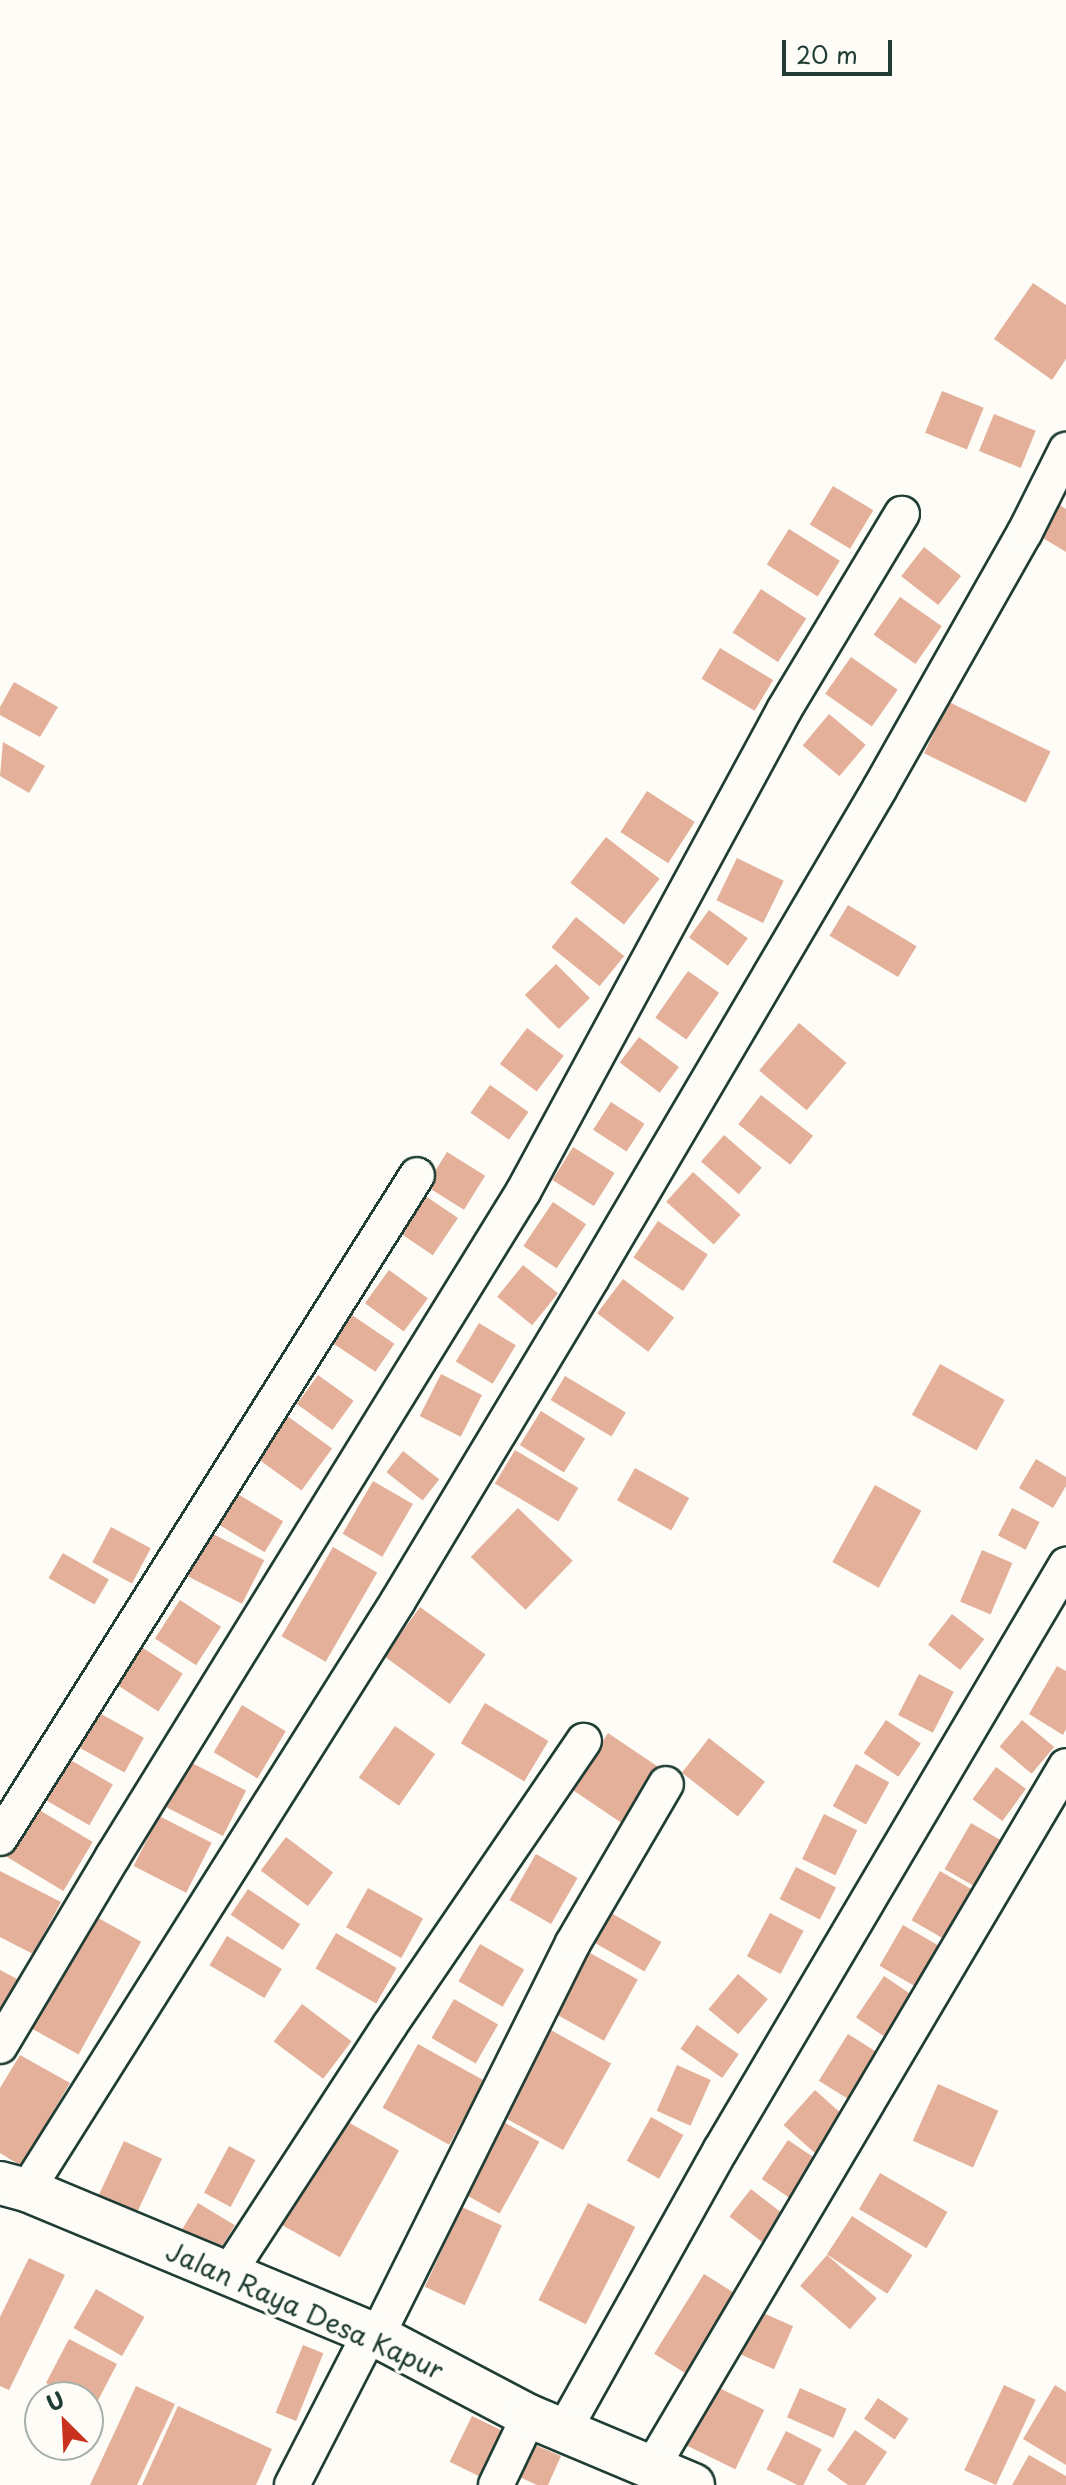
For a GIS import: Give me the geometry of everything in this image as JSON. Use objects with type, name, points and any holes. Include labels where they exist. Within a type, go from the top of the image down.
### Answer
[{"type":"street","points":[[14,2186],[398,1601],[888,775],[1025,532],[1066,450]]},
{"type":"street","points":[[0,2046],[112,1858],[523,1192],[725,815],[902,514]]},
{"type":"street","points":[[0,1838],[417,1175]]},
{"type":"street","points":[[496,2485],[547,2423],[720,2151],[1066,1565]]},
{"type":"street","points":[[227,2275],[390,2025],[584,1741]]},
{"type":"street","points":[[652,2467],[1066,1766]]},
{"type":"street","points":[[292,2485],[373,2334],[573,1943],[666,1784]]},
{"type":"street","name":"Jalan Raya Desa Kapur","points":[[14,2186],[373,2334],[547,2423],[693,2485]]},
{"type":"building","points":[[1033,283],[1066,305],[1066,359],[1052,380],[994,339]]},
{"type":"building","points":[[942,391],[984,408],[967,450],[925,433]]},
{"type":"building","points":[[994,414],[1036,431],[1021,468],[979,451]]},
{"type":"building","points":[[833,486],[873,510],[850,549],[810,525]]},
{"type":"building","points":[[1057,503],[1066,509],[1066,552],[1038,535]]},
{"type":"building","points":[[789,529],[840,561],[818,596],[767,565]]},
{"type":"building","points":[[924,547],[961,576],[938,605],[901,576]]},
{"type":"building","points":[[761,589],[806,618],[778,662],[733,633]]},
{"type":"building","points":[[900,597],[942,626],[915,664],[874,635]]},
{"type":"building","points":[[720,648],[773,680],[755,711],[701,679]]},
{"type":"building","points":[[851,657],[898,690],[872,727],[825,694]]},
{"type":"building","points":[[14,682],[58,707],[40,737],[0,715],[0,707]]},
{"type":"building","points":[[949,702],[1051,752],[1026,803],[924,753]]},
{"type":"building","points":[[829,714],[866,745],[839,776],[803,745]]},
{"type":"building","points":[[3,742],[45,766],[29,793],[0,776]]},
{"type":"building","points":[[647,791],[695,822],[668,863],[620,832]]},
{"type":"building","points":[[606,837],[660,879],[624,925],[570,883]]},
{"type":"building","points":[[737,858],[784,881],[763,923],[716,900]]},
{"type":"building","points":[[848,905],[917,946],[898,977],[829,936]]},
{"type":"building","points":[[709,910],[748,938],[728,966],[689,938]]},
{"type":"building","points":[[576,917],[624,956],[600,986],[551,947]]},
{"type":"building","points":[[556,964],[590,998],[559,1029],[525,995]]},
{"type":"building","points":[[688,971],[719,993],[686,1039],[655,1018]]},
{"type":"building","points":[[799,1023],[846,1063],[807,1110],[759,1070]]},
{"type":"building","points":[[527,1028],[564,1056],[537,1092],[500,1064]]},
{"type":"building","points":[[639,1037],[679,1067],[660,1093],[620,1063]]},
{"type":"building","points":[[490,1085],[529,1112],[509,1140],[470,1113]]},
{"type":"building","points":[[761,1095],[813,1136],[790,1165],[738,1124]]},
{"type":"building","points":[[611,1102],[645,1124],[627,1151],[593,1130]]},
{"type":"building","points":[[724,1135],[762,1168],[739,1194],[701,1161]]},
{"type":"building","points":[[573,1147],[615,1173],[594,1206],[552,1180]]},
{"type":"building","points":[[447,1152],[485,1176],[464,1210],[426,1186]]},
{"type":"building","points":[[693,1172],[741,1215],[714,1245],[666,1202]]},
{"type":"building","points":[[424,1195],[458,1218],[433,1255],[399,1232]]},
{"type":"building","points":[[553,1202],[586,1224],[557,1268],[523,1246]]},
{"type":"building","points":[[658,1221],[708,1255],[683,1291],[633,1257]]},
{"type":"building","points":[[523,1265],[558,1293],[532,1325],[497,1297]]},
{"type":"building","points":[[389,1270],[428,1298],[404,1331],[365,1303]]},
{"type":"building","points":[[623,1279],[674,1318],[648,1352],[597,1313]]},
{"type":"building","points":[[343,1309],[394,1344],[375,1372],[324,1337]]},
{"type":"building","points":[[479,1323],[516,1345],[493,1384],[456,1362]]},
{"type":"building","points":[[940,1364],[1005,1400],[977,1451],[912,1415]]},
{"type":"building","points":[[441,1374],[482,1395],[461,1437],[420,1416]]},
{"type":"building","points":[[318,1375],[354,1401],[332,1430],[297,1404]]},
{"type":"building","points":[[565,1376],[626,1413],[611,1437],[551,1400]]},
{"type":"building","points":[[541,1411],[585,1439],[564,1472],[520,1445]]},
{"type":"building","points":[[286,1415],[332,1449],[302,1491],[255,1457]]},
{"type":"building","points":[[515,1450],[578,1488],[558,1522],[495,1483]]},
{"type":"building","points":[[403,1451],[439,1479],[423,1501],[386,1472]]},
{"type":"building","points":[[1036,1459],[1066,1477],[1066,1486],[1053,1508],[1019,1488]]},
{"type":"building","points":[[635,1468],[689,1498],[671,1530],[617,1500]]},
{"type":"building","points":[[373,1481],[413,1504],[382,1557],[343,1534]]},
{"type":"building","points":[[875,1485],[921,1511],[879,1588],[832,1562]]},
{"type":"building","points":[[236,1493],[283,1521],[265,1552],[217,1524]]},
{"type":"building","points":[[518,1508],[573,1561],[525,1610],[471,1557]]},
{"type":"building","points":[[1012,1508],[1040,1522],[1026,1550],[998,1536]]},
{"type":"building","points":[[111,1527],[151,1548],[132,1583],[92,1562]]},
{"type":"building","points":[[209,1532],[264,1560],[242,1604],[187,1576]]},
{"type":"building","points":[[333,1547],[377,1572],[326,1662],[282,1636]]},
{"type":"building","points":[[982,1550],[1012,1563],[990,1614],[960,1602]]},
{"type":"building","points":[[63,1553],[109,1580],[94,1605],[48,1578]]},
{"type":"building","points":[[180,1600],[221,1627],[196,1665],[155,1639]]},
{"type":"building","points":[[420,1607],[486,1655],[450,1704],[384,1656]]},
{"type":"building","points":[[952,1614],[984,1639],[960,1670],[928,1645]]},
{"type":"building","points":[[140,1646],[183,1674],[158,1712],[115,1684]]},
{"type":"building","points":[[1057,1666],[1066,1671],[1066,1729],[1063,1735],[1029,1714]]},
{"type":"building","points":[[919,1674],[954,1692],[933,1733],[898,1715]]},
{"type":"building","points":[[485,1703],[548,1741],[524,1781],[461,1743]]},
{"type":"building","points":[[242,1705],[286,1731],[257,1778],[214,1752]]},
{"type":"building","points":[[94,1710],[144,1738],[124,1773],[75,1745]]},
{"type":"building","points":[[886,1720],[921,1743],[898,1777],[864,1753]]},
{"type":"building","points":[[1022,1720],[1054,1747],[1032,1774],[1000,1747]]},
{"type":"building","points":[[395,1726],[435,1754],[399,1806],[359,1778]]},
{"type":"building","points":[[608,1733],[667,1773],[629,1828],[571,1789]]},
{"type":"building","points":[[709,1738],[765,1782],[738,1816],[682,1773]]},
{"type":"building","points":[[60,1754],[113,1784],[89,1825],[36,1795]]},
{"type":"building","points":[[190,1762],[246,1791],[223,1836],[167,1807]]},
{"type":"building","points":[[856,1764],[889,1782],[866,1824],[833,1806]]},
{"type":"building","points":[[996,1767],[1026,1789],[1002,1821],[972,1799]]},
{"type":"building","points":[[31,1805],[93,1842],[63,1891],[2,1854]]},
{"type":"building","points":[[824,1814],[857,1830],[835,1875],[802,1859]]},
{"type":"building","points":[[159,1816],[212,1843],[186,1893],[134,1866]]},
{"type":"building","points":[[971,1823],[1000,1840],[974,1886],[944,1869]]},
{"type":"building","points":[[286,1837],[333,1873],[308,1906],[261,1871]]},
{"type":"building","points":[[536,1854],[578,1878],[551,1924],[510,1900]]},
{"type":"building","points":[[796,1867],[836,1887],[820,1920],[780,1899]]},
{"type":"building","points":[[0,1871],[61,1902],[33,1954],[0,1937]]},
{"type":"building","points":[[940,1871],[977,1892],[949,1942],[912,1920]]},
{"type":"building","points":[[368,1888],[423,1919],[401,1958],[346,1927]]},
{"type":"building","points":[[248,1889],[300,1924],[283,1950],[231,1915]]},
{"type":"building","points":[[606,1910],[661,1942],[644,1971],[589,1939]]},
{"type":"building","points":[[770,1913],[804,1931],[781,1974],[747,1956]]},
{"type":"building","points":[[93,1915],[141,1942],[79,2054],[30,2028]]},
{"type":"building","points":[[903,1925],[940,1946],[917,1987],[880,1966]]},
{"type":"building","points":[[336,1933],[397,1968],[376,2004],[316,1969]]},
{"type":"building","points":[[227,1936],[282,1969],[264,1998],[209,1965]]},
{"type":"building","points":[[480,1944],[524,1970],[503,2007],[459,1981]]},
{"type":"building","points":[[581,1948],[638,1980],[604,2041],[547,2009]]},
{"type":"building","points":[[0,1970],[19,1980],[0,2017]]},
{"type":"building","points":[[738,1974],[768,1999],[738,2034],[708,2009]]},
{"type":"building","points":[[884,1976],[914,1996],[886,2038],[856,2017]]},
{"type":"building","points":[[454,1999],[498,2024],[476,2063],[431,2038]]},
{"type":"building","points":[[302,2004],[352,2041],[323,2079],[274,2042]]},
{"type":"building","points":[[697,2025],[739,2054],[722,2078],[680,2049]]},
{"type":"building","points":[[549,2029],[611,2063],[563,2150],[501,2116]]},
{"type":"building","points":[[848,2034],[880,2054],[851,2101],[819,2081]]},
{"type":"building","points":[[418,2044],[484,2081],[449,2145],[383,2108]]},
{"type":"building","points":[[20,2055],[70,2083],[21,2166],[0,2153],[0,2088]]},
{"type":"building","points":[[677,2065],[711,2080],[690,2126],[657,2111]]},
{"type":"building","points":[[938,2084],[998,2111],[973,2167],[913,2141]]},
{"type":"building","points":[[815,2090],[848,2120],[817,2155],[784,2125]]},
{"type":"building","points":[[337,2116],[399,2150],[340,2257],[278,2223]]},
{"type":"building","points":[[651,2117],[683,2135],[659,2179],[627,2161]]},
{"type":"building","points":[[500,2120],[539,2142],[500,2214],[460,2192]]},
{"type":"building","points":[[788,2140],[819,2161],[792,2200],[762,2179]]},
{"type":"building","points":[[124,2141],[162,2159],[136,2214],[98,2196]]},
{"type":"building","points":[[229,2146],[255,2160],[231,2207],[204,2193]]},
{"type":"building","points":[[880,2173],[948,2212],[927,2248],[859,2209]]},
{"type":"building","points":[[751,2189],[786,2216],[764,2244],[729,2217]]},
{"type":"building","points":[[198,2203],[235,2225],[212,2263],[175,2241]]},
{"type":"building","points":[[588,2203],[635,2227],[586,2324],[539,2300]]},
{"type":"building","points":[[462,2207],[502,2226],[465,2305],[425,2287]]},
{"type":"building","points":[[852,2216],[912,2255],[887,2294],[827,2255]]},
{"type":"building","points":[[827,2255],[877,2298],[850,2329],[800,2286]]},
{"type":"building","points":[[29,2258],[65,2275],[9,2390],[0,2386],[0,2317]]},
{"type":"building","points":[[704,2274],[741,2297],[692,2377],[654,2354]]},
{"type":"building","points":[[96,2289],[144,2317],[122,2356],[74,2328]]},
{"type":"building","points":[[752,2308],[793,2326],[774,2369],[733,2351]]},
{"type":"building","points":[[69,2339],[117,2364],[104,2389],[104,2381],[47,2381]]},
{"type":"building","points":[[303,2345],[323,2353],[296,2421],[276,2413]]},
{"type":"building","points":[[713,2385],[764,2410],[735,2469],[684,2444]]},
{"type":"building","points":[[1004,2385],[1036,2400],[996,2485],[964,2470]]},
{"type":"building","points":[[1055,2385],[1066,2392],[1066,2465],[1023,2439]]},
{"type":"building","points":[[136,2386],[175,2404],[137,2485],[90,2485],[101,2461],[104,2461],[104,2455]]},
{"type":"building","points":[[800,2388],[847,2409],[834,2438],[787,2417]]},
{"type":"building","points":[[878,2398],[909,2419],[895,2439],[864,2419]]},
{"type":"building","points":[[178,2406],[272,2449],[256,2485],[142,2485]]},
{"type":"building","points":[[472,2416],[511,2435],[488,2481],[450,2462]]},
{"type":"building","points":[[855,2430],[887,2452],[865,2485],[848,2485],[827,2470]]},
{"type":"building","points":[[786,2431],[822,2449],[803,2485],[766,2469]]},
{"type":"building","points":[[528,2442],[561,2456],[548,2485],[537,2485],[513,2474]]},
{"type":"building","points":[[1029,2455],[1066,2476],[1066,2485],[1012,2485]]}]
